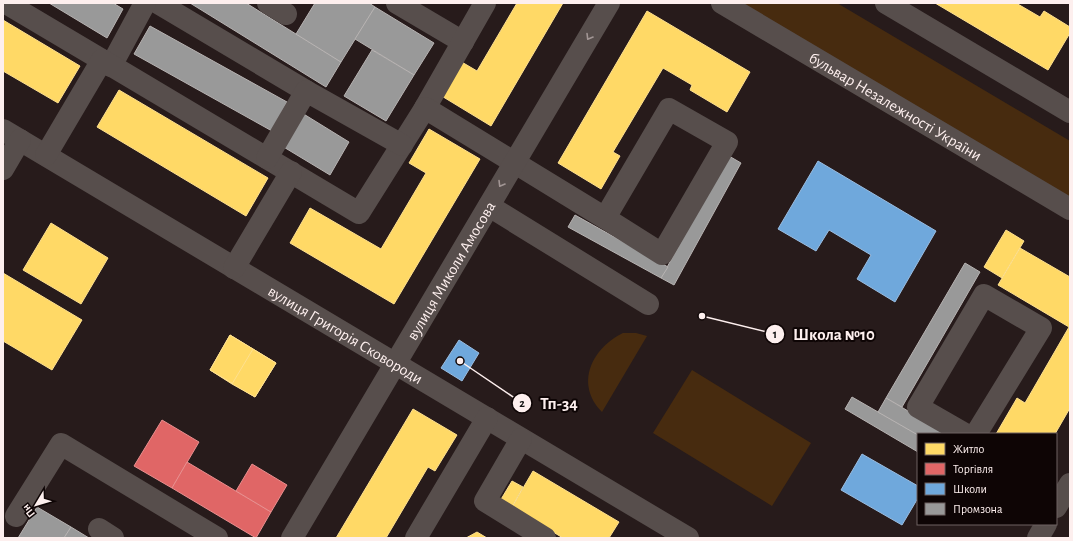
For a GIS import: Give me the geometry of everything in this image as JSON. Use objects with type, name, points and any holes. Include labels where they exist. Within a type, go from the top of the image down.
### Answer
[{"type":"street","points":[[6,3],[359,213],[425,108],[485,3]]},
{"type":"street","points":[[397,3],[463,42]]},
{"type":"street","name":"вулиця Миколи Амосова","points":[[292,538],[609,3]]},
{"type":"street","name":"бульвар Незалежності України","points":[[722,3],[1070,209]]},
{"type":"street","points":[[886,3],[1070,112]]},
{"type":"street","points":[[46,155],[145,4],[402,145]]},
{"type":"street","points":[[267,158],[306,91]]},
{"type":"street","points":[[425,108],[662,254],[727,142],[670,109],[604,218]]},
{"type":"street","points":[[3,169],[12,135]]},
{"type":"street","name":"вулиця Григорія Сковороди","points":[[12,135],[521,438],[659,531],[686,538]]},
{"type":"street","points":[[234,268],[291,172]]},
{"type":"street","points":[[489,206],[648,304]]},
{"type":"street","points":[[963,433],[918,407],[984,294],[1041,328],[977,433]]},
{"type":"street","points":[[416,538],[487,418]]},
{"type":"street","points":[[521,438],[485,501],[545,538]]},
{"type":"street","points":[[16,516],[61,444],[217,538]]},
{"type":"street","points":[[1038,538],[1045,525]]},
{"type":"shaded area","points":[[727,3],[837,3],[1070,141],[1070,206]]},
{"type":"shaded area","points":[[623,333],[636,333],[647,336],[602,412],[594,401],[589,390],[588,379],[590,368],[595,357],[603,348]]},
{"type":"shaded area","points":[[692,370],[811,443],[772,506],[653,433]]},
{"type":"building: Житло","points":[[517,3],[563,3],[491,126],[440,95],[460,61],[477,71]]},
{"type":"building: Житло","points":[[935,3],[1016,3],[1040,17],[1044,11],[1070,27],[1070,33],[1048,70]]},
{"type":"building: Житло","points":[[647,11],[750,72],[727,112],[690,90],[692,85],[663,68],[613,152],[620,156],[601,189],[558,163]]},
{"type":"building: Житло","points":[[3,20],[80,66],[58,103],[3,71]]},
{"type":"building: Житло","points":[[119,90],[268,178],[246,216],[97,127]]},
{"type":"building: Житло","points":[[429,129],[480,159],[394,304],[290,243],[310,208],[381,249],[426,173],[409,163]]},
{"type":"building: Житло","points":[[51,223],[108,258],[81,304],[23,270]]},
{"type":"building: Житло","points":[[1006,230],[1024,241],[1002,278],[984,267]]},
{"type":"building: Житло","points":[[1020,248],[1070,277],[1070,408],[1056,433],[997,433],[1017,398],[1025,403],[1069,327],[998,285]]},
{"type":"building: Житло","points":[[3,273],[82,320],[52,370],[3,341]]},
{"type":"building: Житло","points":[[230,335],[253,349],[232,384],[210,370]]},
{"type":"building: Житло","points":[[230,335],[276,363],[255,397],[210,370]]},
{"type":"building: Житло","points":[[253,349],[276,363],[255,397],[232,384]]},
{"type":"building: Житло","points":[[413,409],[457,435],[435,471],[428,467],[386,538],[336,538]]},
{"type":"building: Житло","points":[[533,471],[619,522],[609,538],[563,538],[512,507]]},
{"type":"building: Житло","points":[[512,481],[523,487],[512,507],[500,501]]},
{"type":"building: Житло","points":[[477,532],[487,538],[466,538]]},
{"type":"building: Торгівля","points":[[162,420],[199,442],[172,488],[134,466]]},
{"type":"building: Торгівля","points":[[187,462],[271,512],[256,538],[172,488]]},
{"type":"building: Торгівля","points":[[252,464],[287,485],[271,512],[236,491]]},
{"type":"building: Школи","points":[[818,161],[936,231],[895,302],[857,279],[871,255],[829,230],[816,251],[778,229]]},
{"type":"building: Школи","points":[[459,340],[479,353],[462,381],[441,368]]},
{"type":"building: Школи","points":[[862,454],[917,485],[917,500],[902,525],[841,490]]},
{"type":"building: Промзона","points":[[49,3],[113,3],[123,9],[107,38]]},
{"type":"building: Промзона","points":[[190,3],[246,3],[341,62],[326,87]]},
{"type":"building: Промзона","points":[[315,3],[369,3],[375,7],[341,62],[296,34]]},
{"type":"building: Промзона","points":[[375,7],[434,43],[414,75],[355,39]]},
{"type":"building: Промзона","points":[[150,26],[287,102],[272,131],[134,54]]},
{"type":"building: Промзона","points":[[372,50],[414,75],[386,121],[344,96]]},
{"type":"building: Промзона","points":[[302,113],[349,142],[330,175],[282,146]]},
{"type":"building: Промзона","points":[[729,156],[741,163],[674,285],[661,278]]},
{"type":"building: Промзона","points":[[575,215],[668,267],[661,278],[568,227]]},
{"type":"building: Промзона","points":[[965,263],[980,272],[902,407],[886,398]]},
{"type":"building: Промзона","points":[[852,397],[917,434],[917,451],[845,409]]},
{"type":"building: Промзона","points":[[886,398],[945,433],[917,433],[917,434],[878,412]]},
{"type":"building: Промзона","points":[[37,507],[71,527],[64,538],[18,538]]},
{"type":"building: Промзона","points":[[71,527],[89,538],[64,538]]},
{"type":"place","name":"Школа №10","points":[[702,316]]},
{"type":"place","name":"Тп-34","points":[[460,361]]}]
